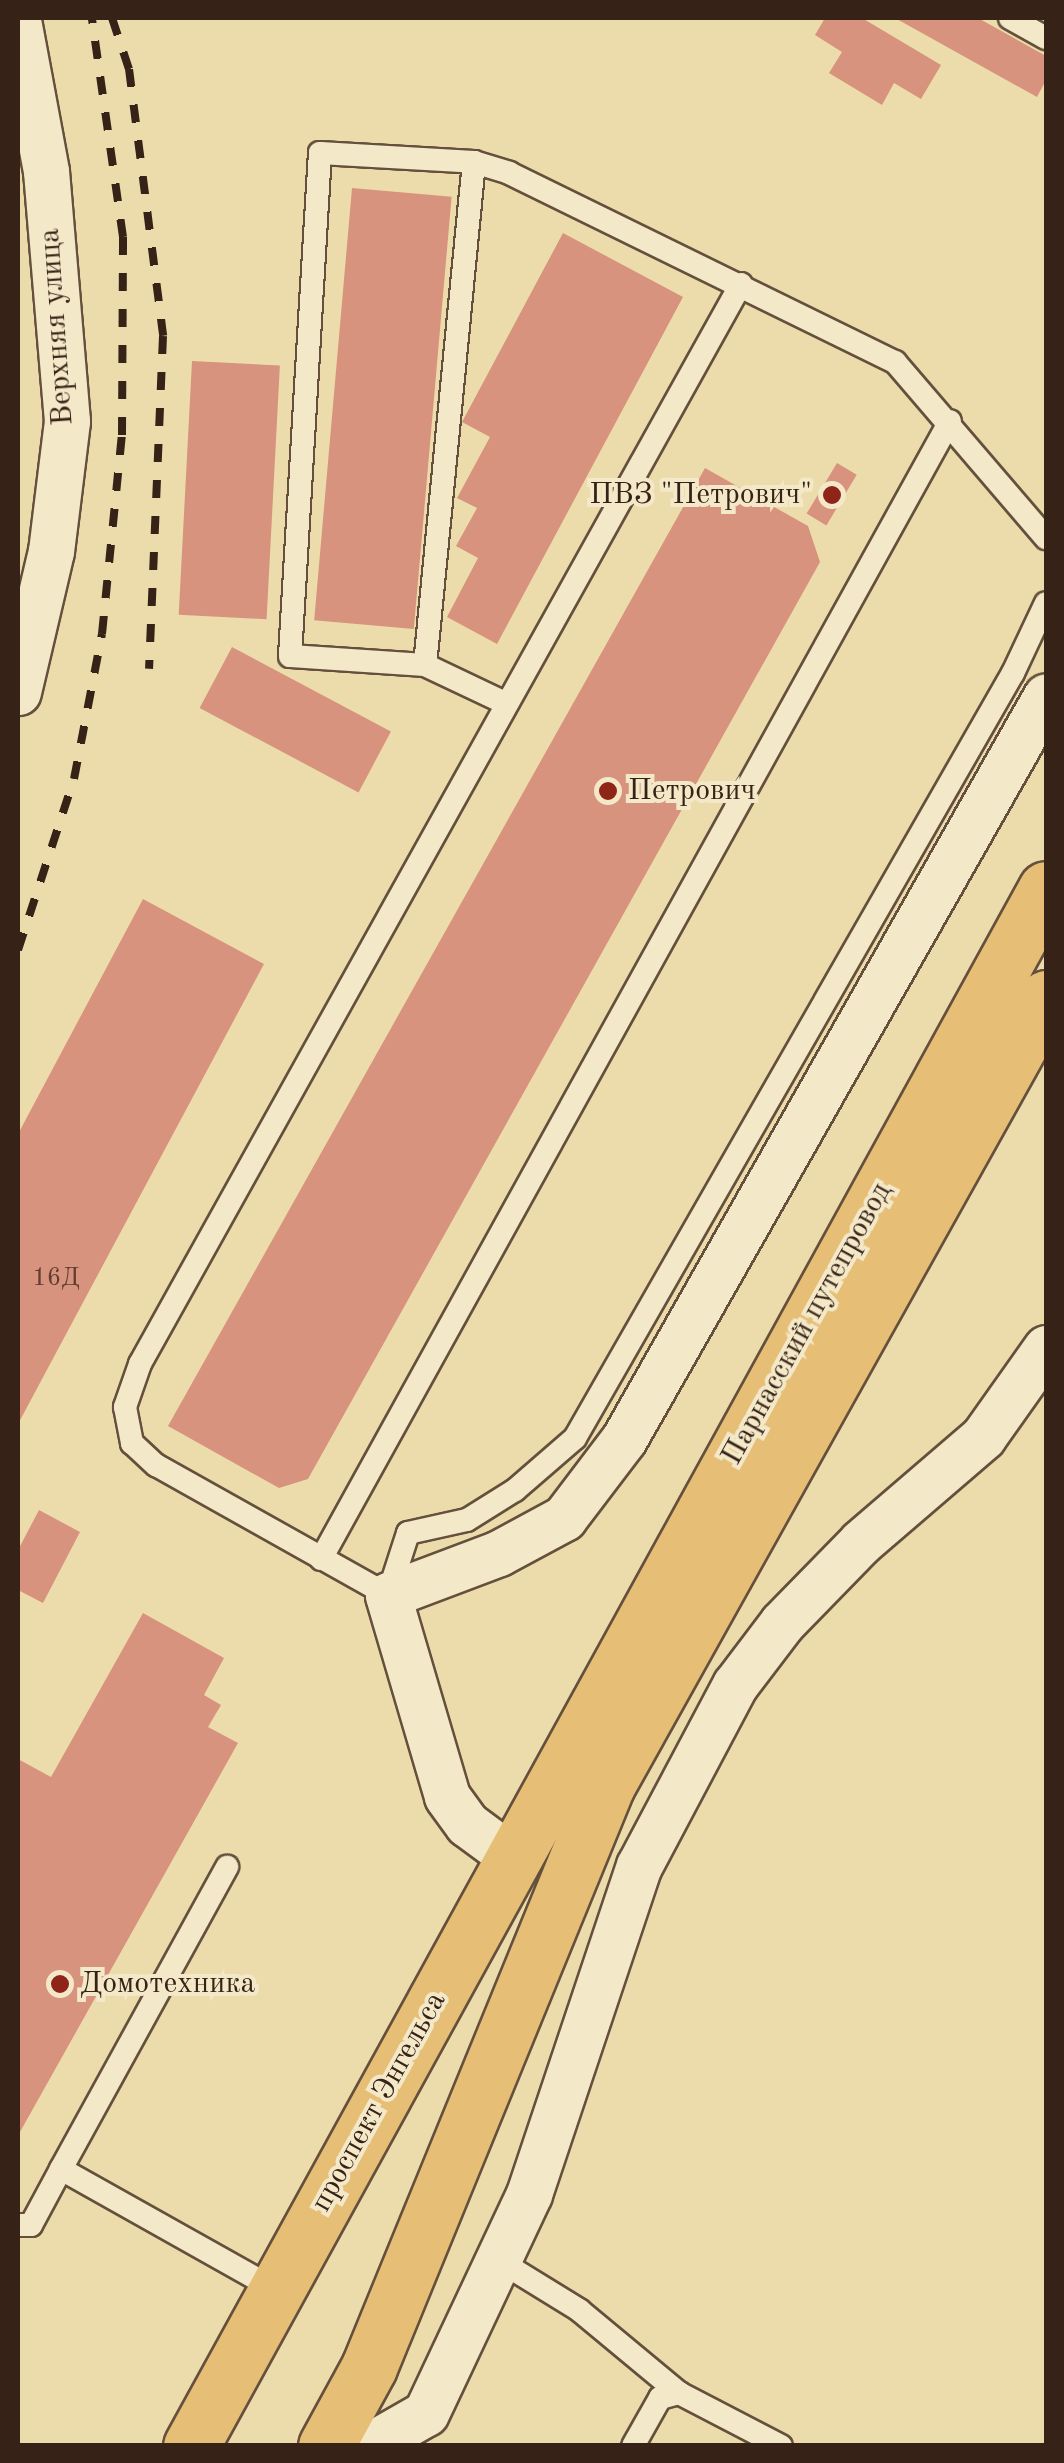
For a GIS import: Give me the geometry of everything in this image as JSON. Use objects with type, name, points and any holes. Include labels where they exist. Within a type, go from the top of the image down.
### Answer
[{"type":"main road","name":"Парнасский путепровод","points":[[588,1772],[1046,889]]},
{"type":"main road","name":"Парнасский путепровод","points":[[588,1772],[1046,998]]},
{"type":"main road","name":"проспект Энгельса","points":[[191,2446],[513,1858],[588,1772]]},
{"type":"main road","points":[[326,2446],[369,2366],[588,1772]]},
{"type":"street","name":"Верхняя улица","points":[[18,20],[32,174],[67,421],[52,551],[18,692]]},
{"type":"street","points":[[513,1858],[467,1824],[448,1796],[388,1595],[499,1554],[564,1518],[624,1439],[1035,688]]},
{"type":"street","points":[[339,2446],[370,2444],[426,2413],[501,2262],[619,1913],[735,1685],[782,1623],[861,1542],[983,1438],[1046,1348]]},
{"type":"lane","points":[[1010,18],[1046,38]]},
{"type":"lane","points":[[505,703],[425,665],[290,656],[320,153],[474,162],[741,284],[895,362],[950,421],[1046,538]]},
{"type":"lane","points":[[425,665],[474,162]]},
{"type":"lane","points":[[388,1595],[156,1465],[132,1442],[125,1407],[140,1364],[741,284]]},
{"type":"lane","points":[[321,1559],[950,421]]},
{"type":"lane","points":[[1035,688],[1046,603]]},
{"type":"lane","points":[[18,2225],[31,2225],[227,1867]]},
{"type":"lane","points":[[62,2169],[277,2290]]},
{"type":"lane","points":[[501,2262],[579,2310],[679,2393],[782,2446]]},
{"type":"lane","points":[[633,2446],[660,2398],[679,2393]]},
{"type":"building","points":[[825,18],[862,18],[941,65],[921,99],[894,83],[882,105],[829,73],[842,52],[815,35]]},
{"type":"building","points":[[895,18],[978,18],[1046,56],[1046,80],[1037,97]]},
{"type":"building","points":[[352,188],[452,197],[414,629],[314,620]]},
{"type":"building","points":[[563,233],[683,297],[497,644],[447,617],[478,558],[456,546],[477,508],[457,498],[490,437],[462,422]]},
{"type":"building","points":[[192,361],[280,366],[267,619],[179,615]]},
{"type":"building","name":"ПВЗ \"Петрович\"","points":[[837,463],[857,475],[826,525],[807,514]]},
{"type":"building","name":"Петрович","points":[[705,468],[808,526],[820,562],[308,1479],[279,1488],[168,1426]]},
{"type":"building","points":[[232,647],[391,732],[359,792],[200,708]]},
{"type":"building","points":[[143,899],[264,964],[18,1424],[18,1134]]},
{"type":"building","points":[[39,1510],[80,1532],[43,1603],[18,1590],[18,1550]]},
{"type":"building","name":"Домотехника","points":[[143,1613],[224,1658],[204,1695],[221,1705],[208,1727],[238,1743],[20,2132],[18,1759],[51,1777]]},
{"type":"railway","points":[[18,950],[74,779],[102,634],[122,435],[123,237],[92,18]]},
{"type":"railway","points":[[112,18],[129,69],[163,336],[149,669]]},
{"type":"place","name":"ПВЗ \"Петрович\"","points":[[832,495]]},
{"type":"place","name":"Петрович","points":[[608,791]]},
{"type":"place","name":"Домотехника","points":[[60,1984]]}]
